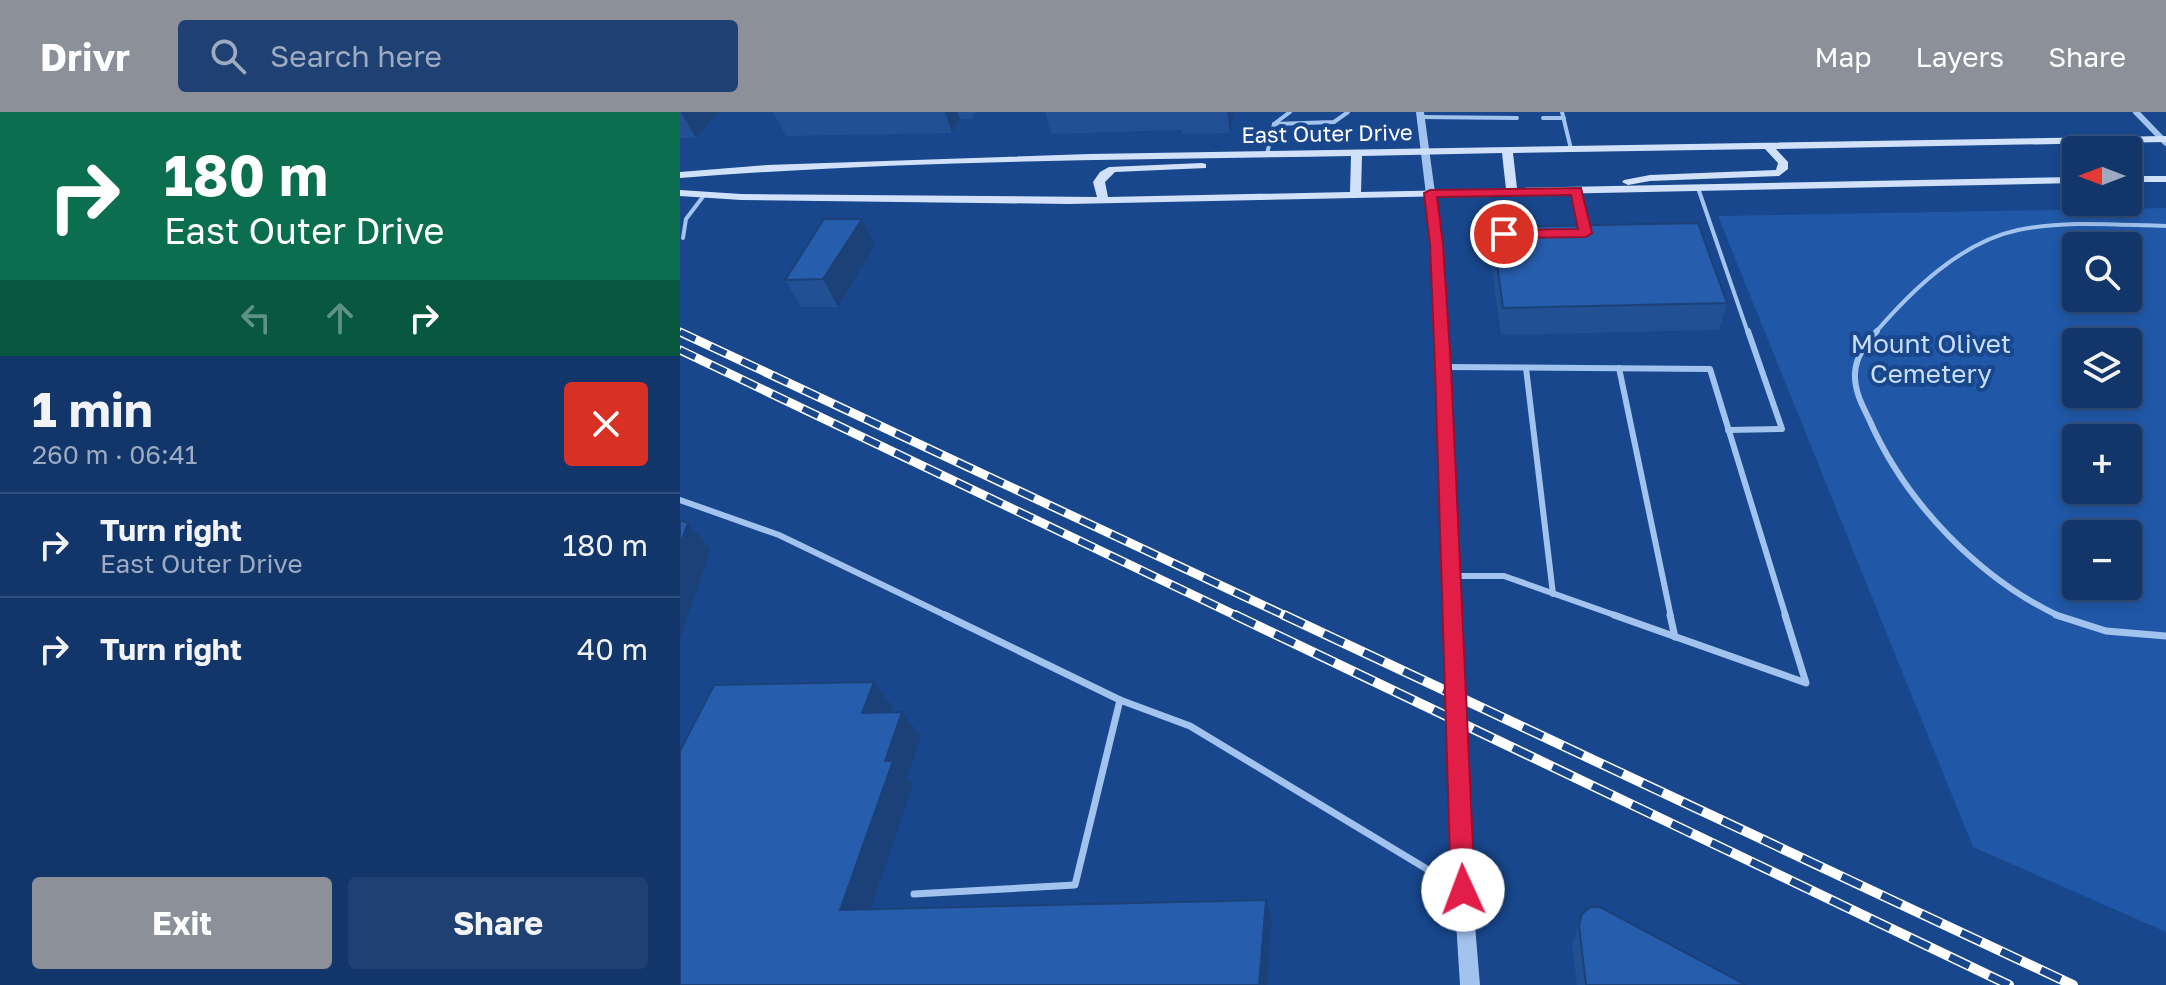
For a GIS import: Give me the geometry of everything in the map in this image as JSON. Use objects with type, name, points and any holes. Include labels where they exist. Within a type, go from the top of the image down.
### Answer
[{"type":"main road","name":"East Outer Drive","points":[[680,175],[767,168],[1267,154],[2165,141]]},
{"type":"main road","points":[[1582,191],[1650,178],[1779,173],[1783,162],[1768,146]]},
{"type":"main road","points":[[1507,150],[1512,193]]},
{"type":"main road","points":[[1355,195],[1357,152]]},
{"type":"main road","points":[[1103,199],[1099,182],[1104,174],[1113,169],[1240,165],[1267,154]]},
{"type":"main road","points":[[2142,179],[2166,179]]},
{"type":"main road","points":[[680,193],[1103,199],[2062,180]]},
{"type":"street","points":[[2136,112],[2165,141]]},
{"type":"street","points":[[1420,115],[1437,244],[1463,890],[1470,985]]},
{"type":"lane","points":[[1267,154],[1274,124],[1290,112]]},
{"type":"lane","points":[[1274,124],[1334,122],[1348,112]]},
{"type":"lane","points":[[1420,115],[1517,118]]},
{"type":"lane","points":[[1543,118],[1563,115],[1571,149]]},
{"type":"lane","points":[[1698,188],[1782,429],[1728,430]]},
{"type":"lane","points":[[1572,234],[1586,233],[1582,191]]},
{"type":"lane","points":[[683,238],[686,219],[705,194]]},
{"type":"lane","points":[[2166,226],[2056,227],[2004,234],[1940,270],[1897,309],[1862,346],[1854,380],[1867,418],[1886,455],[1922,504],[1971,555],[2024,598],[2070,622],[2111,633],[2166,636]]},
{"type":"lane","points":[[1443,367],[1710,369],[1806,683],[1504,576],[1451,576]]},
{"type":"lane","points":[[1526,368],[1553,594]]},
{"type":"lane","points":[[1619,368],[1675,637]]},
{"type":"lane","points":[[680,500],[779,535],[1120,700],[1190,726],[1463,890]]},
{"type":"lane","points":[[914,894],[1075,885],[1120,700]]},
{"type":"green space","name":"Mount Olivet Cemetery","points":[[2142,208],[2166,208],[2166,932],[1973,847],[1718,216],[2062,210],[2062,216],[2142,216]]},
{"type":"building","points":[[824,219],[862,219],[823,279],[785,280]]},
{"type":"building","points":[[1698,223],[1727,303],[1503,308],[1492,227]]},
{"type":"building","points":[[680,520],[688,523],[680,545]]},
{"type":"building","points":[[874,682],[862,713],[902,712],[885,761],[893,761],[840,910],[1266,900],[1259,985],[680,985],[680,751],[714,685]]},
{"type":"building","points":[[1590,907],[1600,907],[1746,985],[1586,985],[1579,925],[1582,914]]},
{"type":"railway","points":[[680,332],[1288,617]]},
{"type":"railway","points":[[680,350],[1239,617]]},
{"type":"railway","points":[[1235,615],[2009,985]]},
{"type":"railway","points":[[1284,615],[2073,985]]},
{"type":"route","points":[[1463,890],[1443,367],[1437,244],[1430,193],[1576,191],[1586,233],[1504,234]]}]
